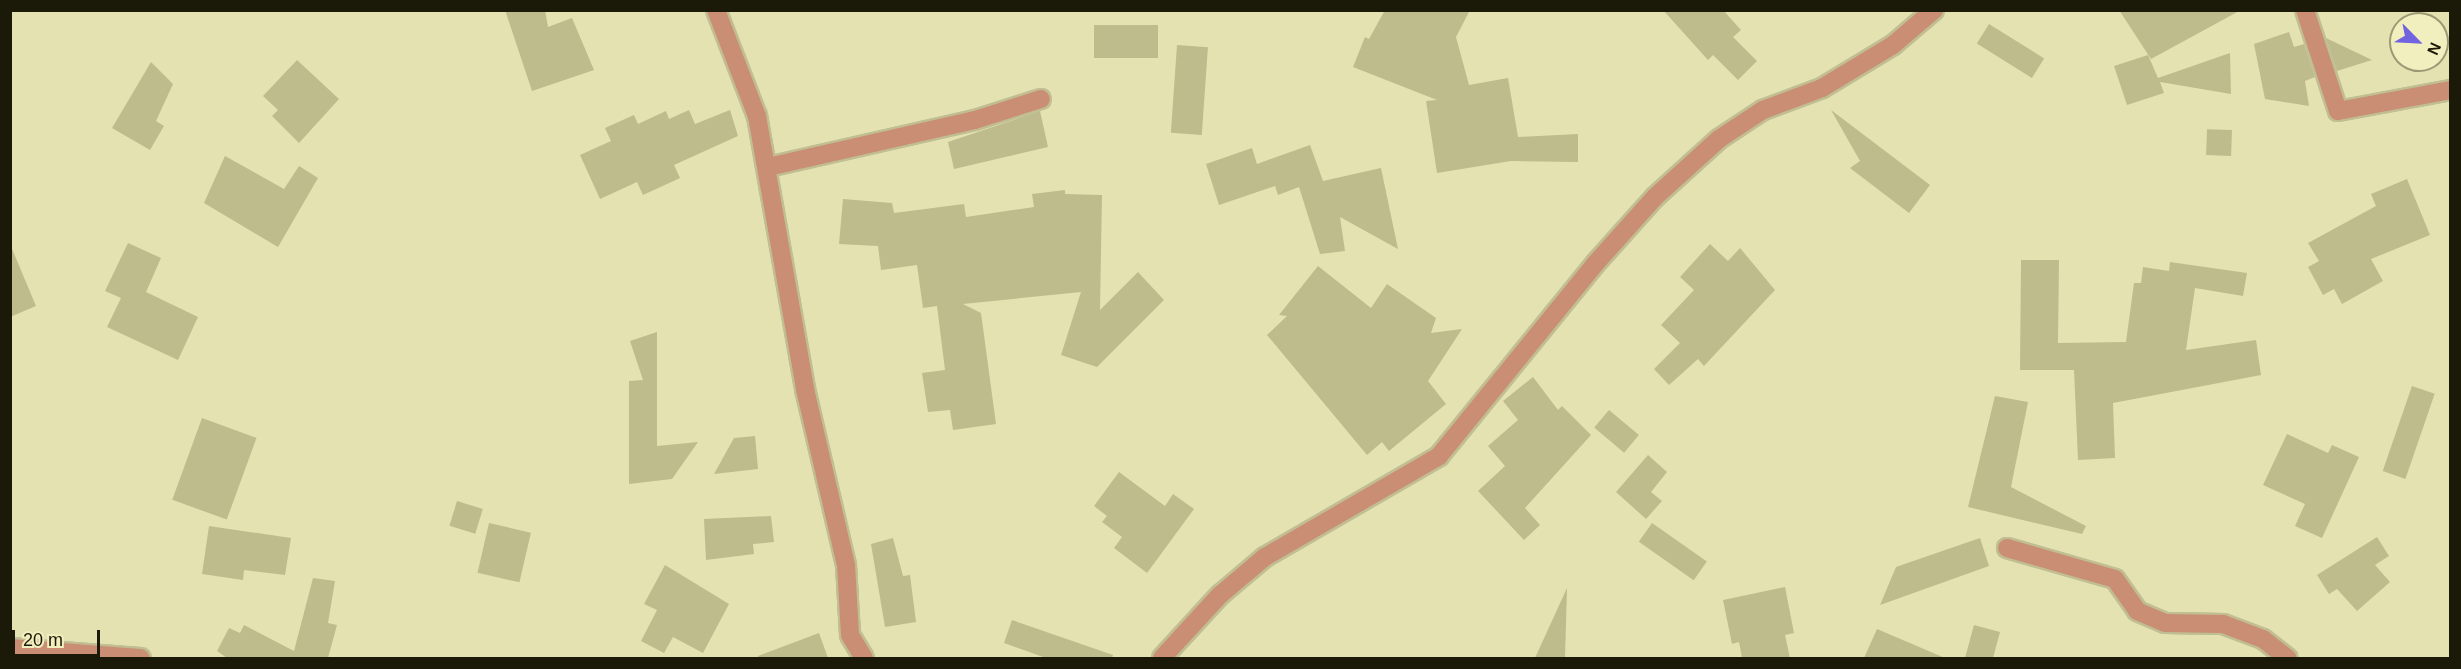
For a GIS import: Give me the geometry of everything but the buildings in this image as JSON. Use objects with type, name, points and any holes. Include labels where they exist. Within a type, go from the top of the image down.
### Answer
[{"type":"street","points":[[716,10],[757,116],[768,167],[805,389],[846,565],[850,635],[864,658]]},
{"type":"street","points":[[1162,658],[1220,595],[1265,557],[1439,456],[1594,264],[1655,197],[1719,139],[1763,110],[1822,88],[1893,45],[1934,10]]},
{"type":"street","points":[[2305,10],[2338,111],[2451,90]]},
{"type":"street","points":[[768,167],[975,120],[1041,99]]},
{"type":"street","points":[[2007,548],[2115,579],[2136,611],[2165,623],[2223,624],[2263,639],[2287,658]]},
{"type":"street","points":[[10,648],[141,658]]}]
